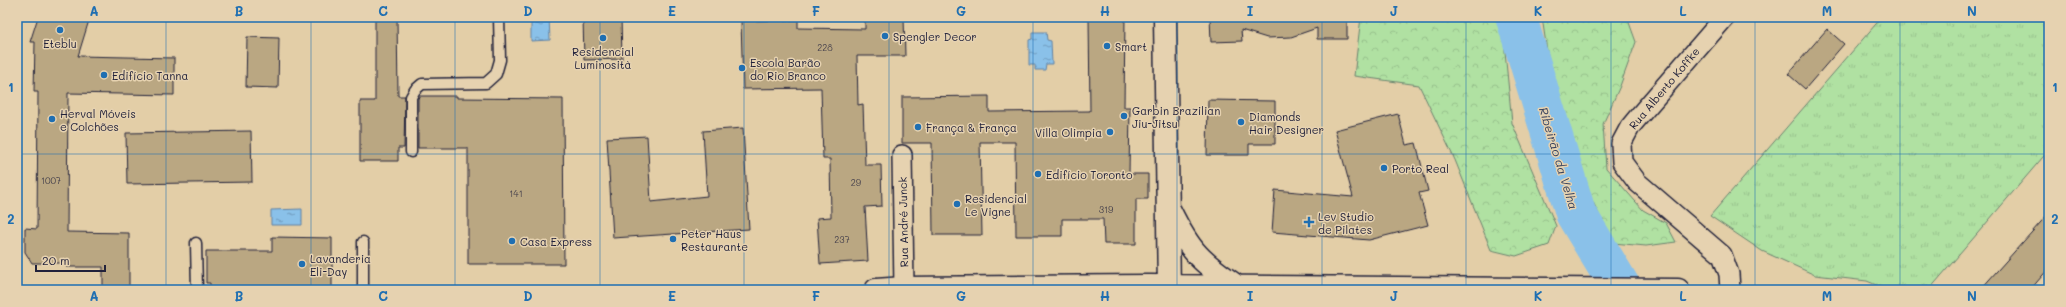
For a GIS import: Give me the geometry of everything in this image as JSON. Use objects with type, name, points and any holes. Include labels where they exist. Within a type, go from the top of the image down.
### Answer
[{"type":"main road","points":[[1165,17],[1169,288]]},
{"type":"main road","points":[[1169,208],[1182,236],[1194,253],[1212,269],[1238,287]]},
{"type":"main road","points":[[876,290],[904,288],[1238,287],[1678,290]]},
{"type":"street","name":"Rua Alberto Koffke","points":[[1725,17],[1630,127],[1621,144],[1622,162],[1637,182],[1722,255],[1729,274],[1730,290]]},
{"type":"street","name":"Rua André Junck","points":[[902,155],[904,288]]},
{"type":"lane","points":[[411,152],[411,97],[415,90],[422,84],[486,83],[496,74],[500,60],[499,17]]},
{"type":"lane","points":[[196,242],[197,290]]},
{"type":"lane","points":[[363,242],[363,290]]},
{"type":"green space","points":[[1361,17],[1498,17],[1503,31],[1512,123],[1556,226],[1549,245],[1516,256],[1491,250],[1455,160],[1419,85],[1354,76]]},
{"type":"green space","points":[[1542,17],[1627,17],[1636,42],[1620,86],[1603,124],[1606,168],[1643,210],[1666,223],[1676,242],[1646,246],[1613,243],[1577,169],[1547,51]]},
{"type":"green space","points":[[1882,17],[2049,17],[2049,150],[1929,290],[1888,290],[1867,281],[1815,275],[1762,251],[1710,216]]},
{"type":"water","points":[[531,17],[549,17],[550,40],[531,41]]},
{"type":"water","points":[[1032,32],[1046,32],[1047,40],[1051,41],[1052,64],[1046,64],[1045,70],[1035,70],[1035,65],[1029,65],[1029,40],[1032,39]]},
{"type":"water","points":[[302,209],[302,225],[271,225],[271,210]]},
{"type":"building","points":[[38,17],[90,17],[78,56],[174,58],[174,95],[68,93],[67,232],[129,233],[129,290],[103,290],[103,267],[66,267],[66,263],[32,263],[25,252],[25,228],[37,229],[38,92],[34,92],[35,42],[30,42]]},
{"type":"building","points":[[375,17],[397,17],[398,96],[405,96],[404,148],[398,148],[398,161],[360,161],[360,101],[375,101]]},
{"type":"building","name":"Residencial Luminosità","points":[[583,17],[621,17],[622,59],[584,60]]},
{"type":"building","points":[[865,17],[904,17],[905,56],[857,56],[858,105],[863,104],[865,165],[881,165],[882,206],[865,207],[868,261],[820,264],[817,218],[831,217],[830,159],[823,159],[821,88],[743,89],[741,21],[798,20],[798,28],[865,29]]},
{"type":"building","points":[[1089,17],[1125,17],[1124,107],[1130,107],[1129,174],[1148,174],[1148,199],[1136,199],[1136,244],[1104,244],[1103,219],[1062,219],[1062,236],[1016,236],[1015,142],[980,142],[982,235],[933,235],[932,143],[902,143],[902,97],[989,96],[989,112],[1090,111]]},
{"type":"building","points":[[1210,17],[1347,17],[1347,39],[1317,39],[1317,28],[1291,37],[1267,38],[1241,30],[1242,41],[1211,42]]},
{"type":"building","points":[[1827,29],[1844,44],[1805,89],[1788,74]]},
{"type":"building","points":[[247,37],[279,38],[278,88],[246,87]]},
{"type":"building","points":[[419,96],[457,96],[457,98],[563,99],[564,264],[468,264],[468,148],[418,148]]},
{"type":"building","name":"Diamonds Hair Designer","points":[[1208,100],[1275,101],[1275,144],[1249,144],[1249,155],[1207,155]]},
{"type":"building","name":"Porto Real","points":[[1398,114],[1406,145],[1416,143],[1428,191],[1419,193],[1428,225],[1369,240],[1272,232],[1275,190],[1353,197],[1335,130]]},
{"type":"building","points":[[743,128],[749,229],[613,238],[607,138],[647,136],[651,202],[707,196],[703,131]]},
{"type":"building","points":[[251,131],[252,182],[127,184],[126,133]]},
{"type":"building","points":[[2049,213],[2049,268],[2030,290],[1980,290]]},
{"type":"building","points":[[272,237],[332,238],[332,290],[210,290],[210,283],[206,283],[206,251],[272,251]]},
{"type":"waterway","name":"Ribeirão da Velha","points":[[1516,17],[1576,214],[1622,290]]},
{"type":"place","name":"Eteblu","points":[[60,30]]},
{"type":"place","name":"Spengler Decor","points":[[885,36]]},
{"type":"place","name":"Residencial Luminosità","points":[[603,38]]},
{"type":"place","name":"Smart","points":[[1107,46]]},
{"type":"place","name":"Escola Barão do Rio Branco","points":[[742,68]]},
{"type":"place","name":"Edifício Tanna","points":[[104,75]]},
{"type":"place","name":"Garbin Brazilian Jiu-Jitsu","points":[[1124,116]]},
{"type":"place","name":"Herval Móveis e Colchões","points":[[52,119]]},
{"type":"place","name":"Diamonds Hair Designer","points":[[1241,122]]},
{"type":"place","name":"França & França","points":[[918,127]]},
{"type":"place","name":"Villa Olimpia","points":[[1110,132]]},
{"type":"place","name":"Porto Real","points":[[1384,168]]},
{"type":"place","name":"Edifício Toronto","points":[[1038,174]]},
{"type":"place","name":"Residencial Le Vigne","points":[[957,204]]},
{"type":"place","name":"Lev Studio de Pilates","points":[[1309,222]]},
{"type":"place","name":"Peter Haus Restaurante","points":[[673,239]]},
{"type":"place","name":"Casa Express","points":[[512,241]]},
{"type":"place","name":"Lavanderia Eli-Day","points":[[302,264]]}]
